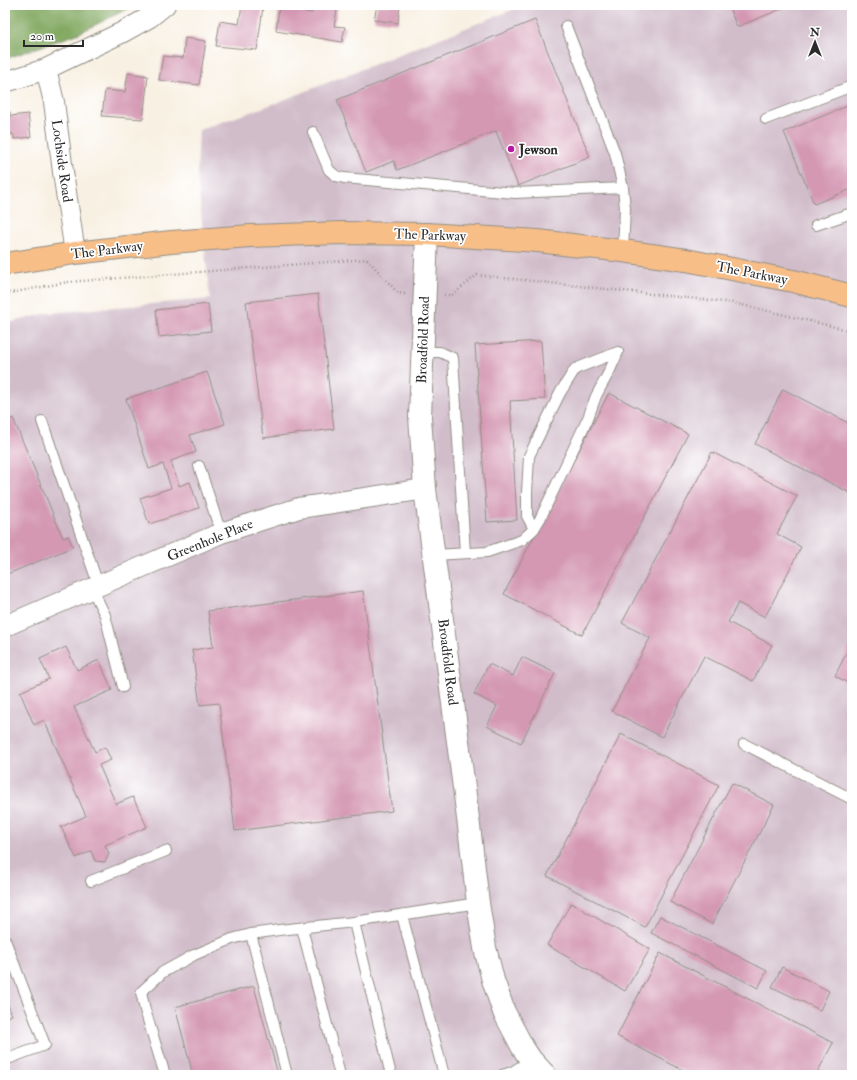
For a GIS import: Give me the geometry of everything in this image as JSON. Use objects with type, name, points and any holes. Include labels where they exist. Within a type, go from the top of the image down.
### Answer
[{"type":"main road","name":"The Parkway","points":[[5,264],[75,253],[171,242],[250,236],[342,233],[427,234],[538,241],[686,260],[786,279],[852,296]]},
{"type":"street","points":[[5,82],[46,69],[121,33],[150,17],[165,5]]},
{"type":"street","name":"Lochside Road","points":[[46,69],[54,102],[75,253]]},
{"type":"street","name":"Broadfold Road","points":[[427,234],[420,417],[425,489],[478,903],[485,948],[493,980],[504,1012],[523,1048],[538,1067]]},
{"type":"street","name":"Greenhole Place","points":[[5,626],[221,533],[299,508],[425,489]]},
{"type":"lane","points":[[566,26],[615,153],[623,188],[625,208],[623,251]]},
{"type":"lane","points":[[766,119],[852,86]]},
{"type":"lane","points":[[313,132],[330,170],[336,176],[344,178],[515,193],[623,188]]},
{"type":"lane","points":[[816,225],[852,213]]},
{"type":"lane","points":[[422,352],[440,352],[453,358],[465,553]]},
{"type":"lane","points":[[434,555],[488,552],[522,540],[534,529],[618,352],[575,369],[560,393],[529,456],[527,516],[534,529]]},
{"type":"lane","points":[[42,421],[105,615],[123,687]]},
{"type":"lane","points":[[199,466],[221,533]]},
{"type":"lane","points":[[744,744],[852,799]]},
{"type":"lane","points":[[91,881],[166,851]]},
{"type":"lane","points":[[165,1075],[141,992],[163,972],[194,954],[232,939],[251,934],[354,922],[478,903]]},
{"type":"lane","points":[[402,915],[444,1075]]},
{"type":"lane","points":[[354,922],[391,1075]]},
{"type":"lane","points":[[302,928],[340,1075]]},
{"type":"lane","points":[[251,934],[287,1075]]},
{"type":"lane","points":[[5,940],[45,1045],[5,1060]]},
{"type":"lane","points":[[502,1075],[538,1067]]},
{"type":"shaded area","points":[[524,5],[852,5],[852,1075],[5,1075],[5,324],[48,313],[210,299],[197,174],[199,130],[276,103]]},
{"type":"green space","points":[[5,5],[135,5],[77,34],[5,59]]},
{"type":"building","points":[[242,5],[263,7],[257,50],[216,46],[220,21],[239,24]]},
{"type":"building","points":[[313,5],[338,5],[334,26],[345,27],[342,42],[276,31],[279,8],[312,13]]},
{"type":"building","points":[[377,5],[400,5],[398,23],[374,20]]},
{"type":"building","points":[[728,5],[791,5],[737,27]]},
{"type":"building","points":[[535,20],[590,157],[518,186],[496,131],[397,170],[394,161],[366,172],[337,100]]},
{"type":"building","points":[[185,38],[206,41],[199,85],[159,80],[163,56],[183,58]]},
{"type":"building","points":[[128,73],[148,76],[143,119],[102,116],[105,90],[125,92]]},
{"type":"building","points":[[852,104],[852,189],[814,204],[784,132]]},
{"type":"building","points":[[10,112],[10,116],[28,114],[31,137],[14,139],[13,134],[5,135],[5,113]]},
{"type":"building","points":[[318,294],[334,429],[263,438],[246,302]]},
{"type":"building","points":[[208,304],[211,331],[159,337],[156,310]]},
{"type":"building","points":[[541,341],[545,399],[510,401],[517,520],[487,522],[475,345]]},
{"type":"building","points":[[207,372],[225,424],[190,435],[196,452],[171,461],[179,486],[190,482],[199,508],[149,524],[140,498],[171,488],[163,464],[149,469],[126,399]]},
{"type":"building","points":[[783,389],[852,425],[852,494],[755,444]]},
{"type":"building","points":[[609,393],[688,434],[582,635],[504,594]]},
{"type":"building","points":[[13,418],[63,538],[68,536],[73,547],[5,575],[5,421]]},
{"type":"building","points":[[712,452],[797,496],[777,534],[801,547],[765,617],[738,603],[728,622],[772,645],[753,681],[704,656],[662,737],[612,711],[650,638],[622,623]]},
{"type":"building","points":[[363,591],[392,811],[235,831],[219,703],[200,705],[192,650],[213,647],[208,611]]},
{"type":"building","points":[[852,641],[852,685],[835,676]]},
{"type":"building","points":[[66,647],[77,670],[99,660],[112,690],[74,707],[95,752],[105,747],[111,760],[99,765],[116,804],[133,797],[147,827],[105,845],[109,854],[105,862],[95,861],[91,851],[76,858],[61,827],[86,816],[44,720],[34,725],[20,692],[49,679],[40,659]]},
{"type":"building","points":[[522,657],[555,673],[521,743],[487,726],[497,706],[474,694],[489,664],[513,676]]},
{"type":"building","points":[[621,734],[719,785],[645,927],[547,876]]},
{"type":"building","points":[[732,783],[774,805],[712,924],[670,902]]},
{"type":"building","points":[[571,903],[650,949],[625,991],[547,945]]},
{"type":"building","points":[[660,916],[767,971],[758,988],[651,933]]},
{"type":"building","points":[[660,953],[833,1043],[816,1075],[692,1075],[617,1036]]},
{"type":"building","points":[[782,967],[829,991],[820,1010],[772,987]]},
{"type":"building","points":[[254,986],[278,1075],[193,1075],[175,1007]]},
{"type":"building","points":[[5,997],[12,1015],[5,1018]]},
{"type":"place","name":"Jewson","points":[[511,149]]}]
